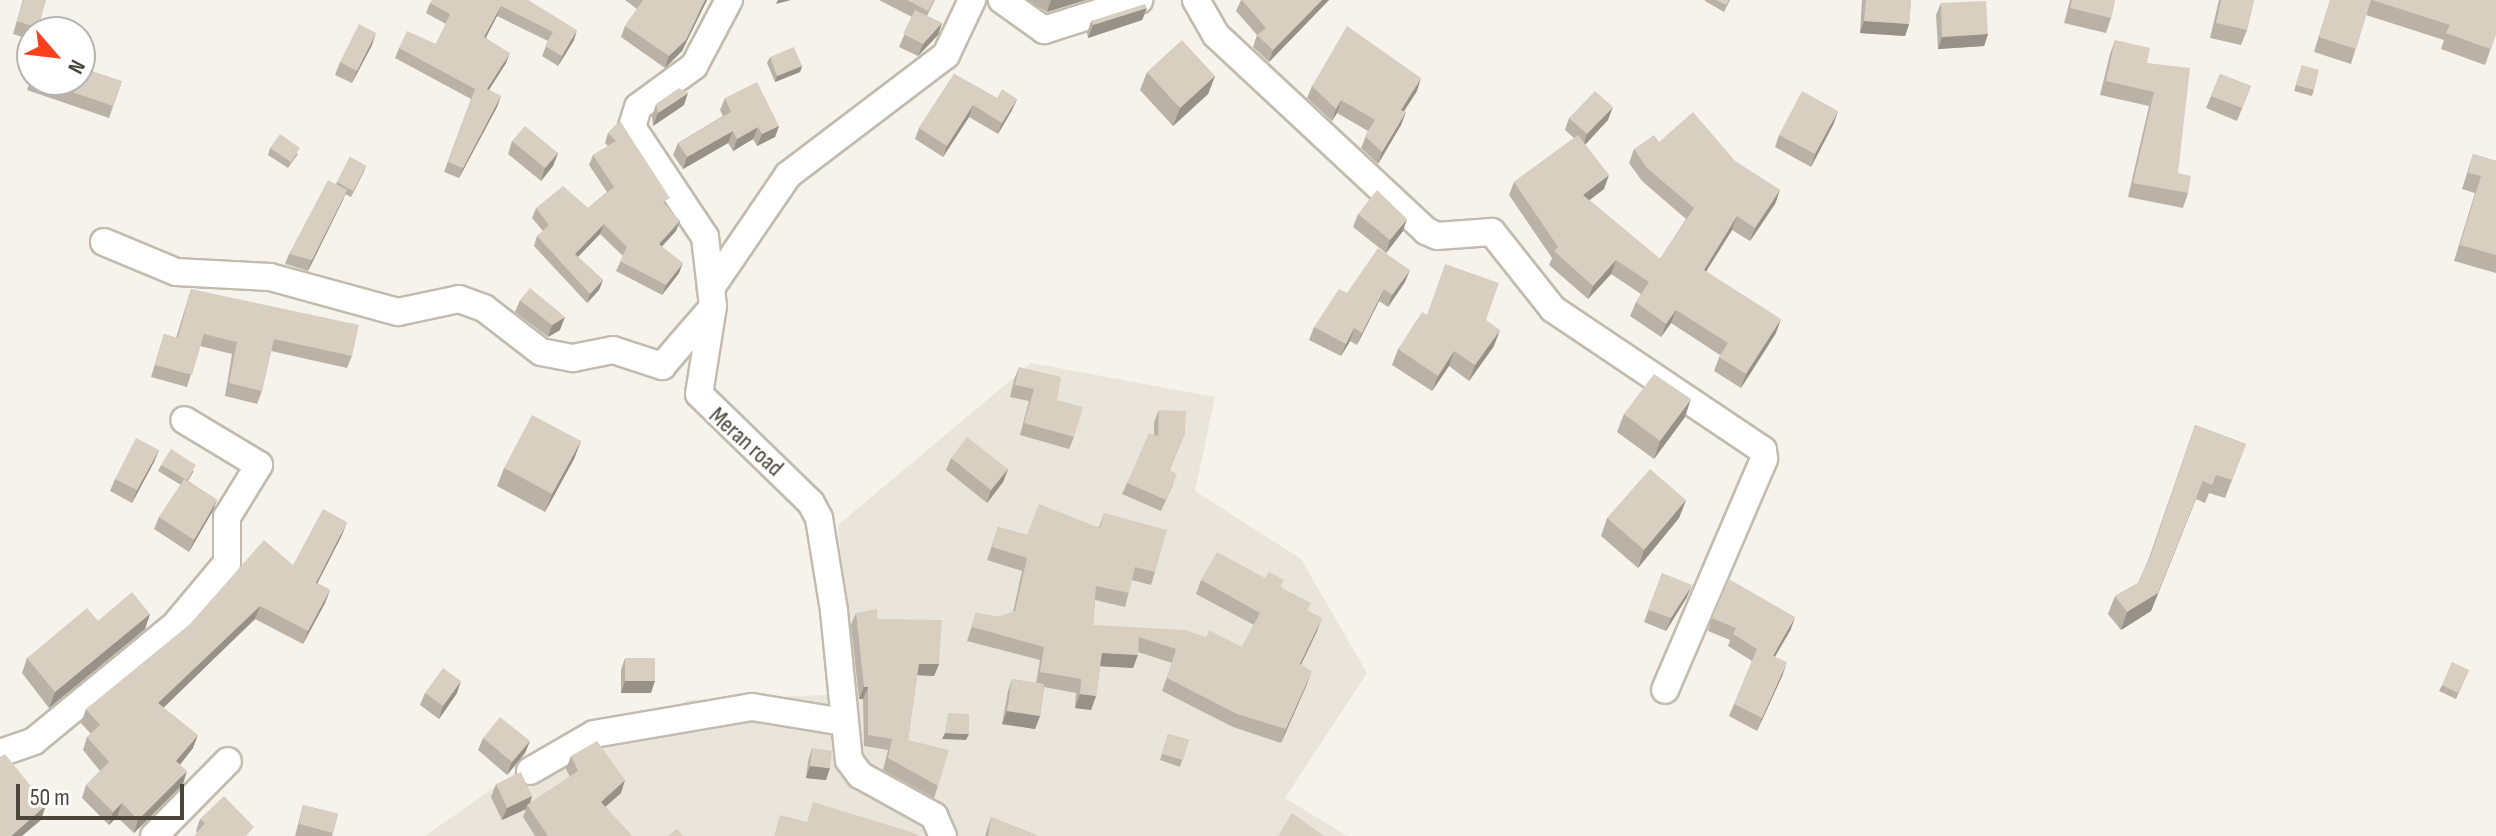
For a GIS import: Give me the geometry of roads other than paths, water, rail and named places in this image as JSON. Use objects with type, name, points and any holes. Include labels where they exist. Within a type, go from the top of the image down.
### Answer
[{"type":"street","name":"Meran road","points":[[729,0],[694,66],[638,107],[632,127],[705,237],[712,297],[699,394],[800,490],[819,518],[849,760],[860,775],[934,816],[943,836]]},
{"type":"street","points":[[104,242],[176,272],[270,277],[398,312],[459,299],[484,308],[541,352],[573,358],[613,350],[654,367],[667,362],[712,297],[788,175],[946,55],[972,0]]},
{"type":"street","points":[[1002,0],[1044,30],[1139,0]]},
{"type":"street","points":[[1196,0],[1216,35],[1426,231],[1437,236],[1492,232],[1553,309],[1763,450],[1764,459],[1665,690]]},
{"type":"street","points":[[0,753],[34,741],[175,625],[227,563],[227,517],[259,465],[184,420]]},
{"type":"street","points":[[530,771],[594,734],[752,707],[844,722]]},
{"type":"street","points":[[154,836],[228,761]]}]
